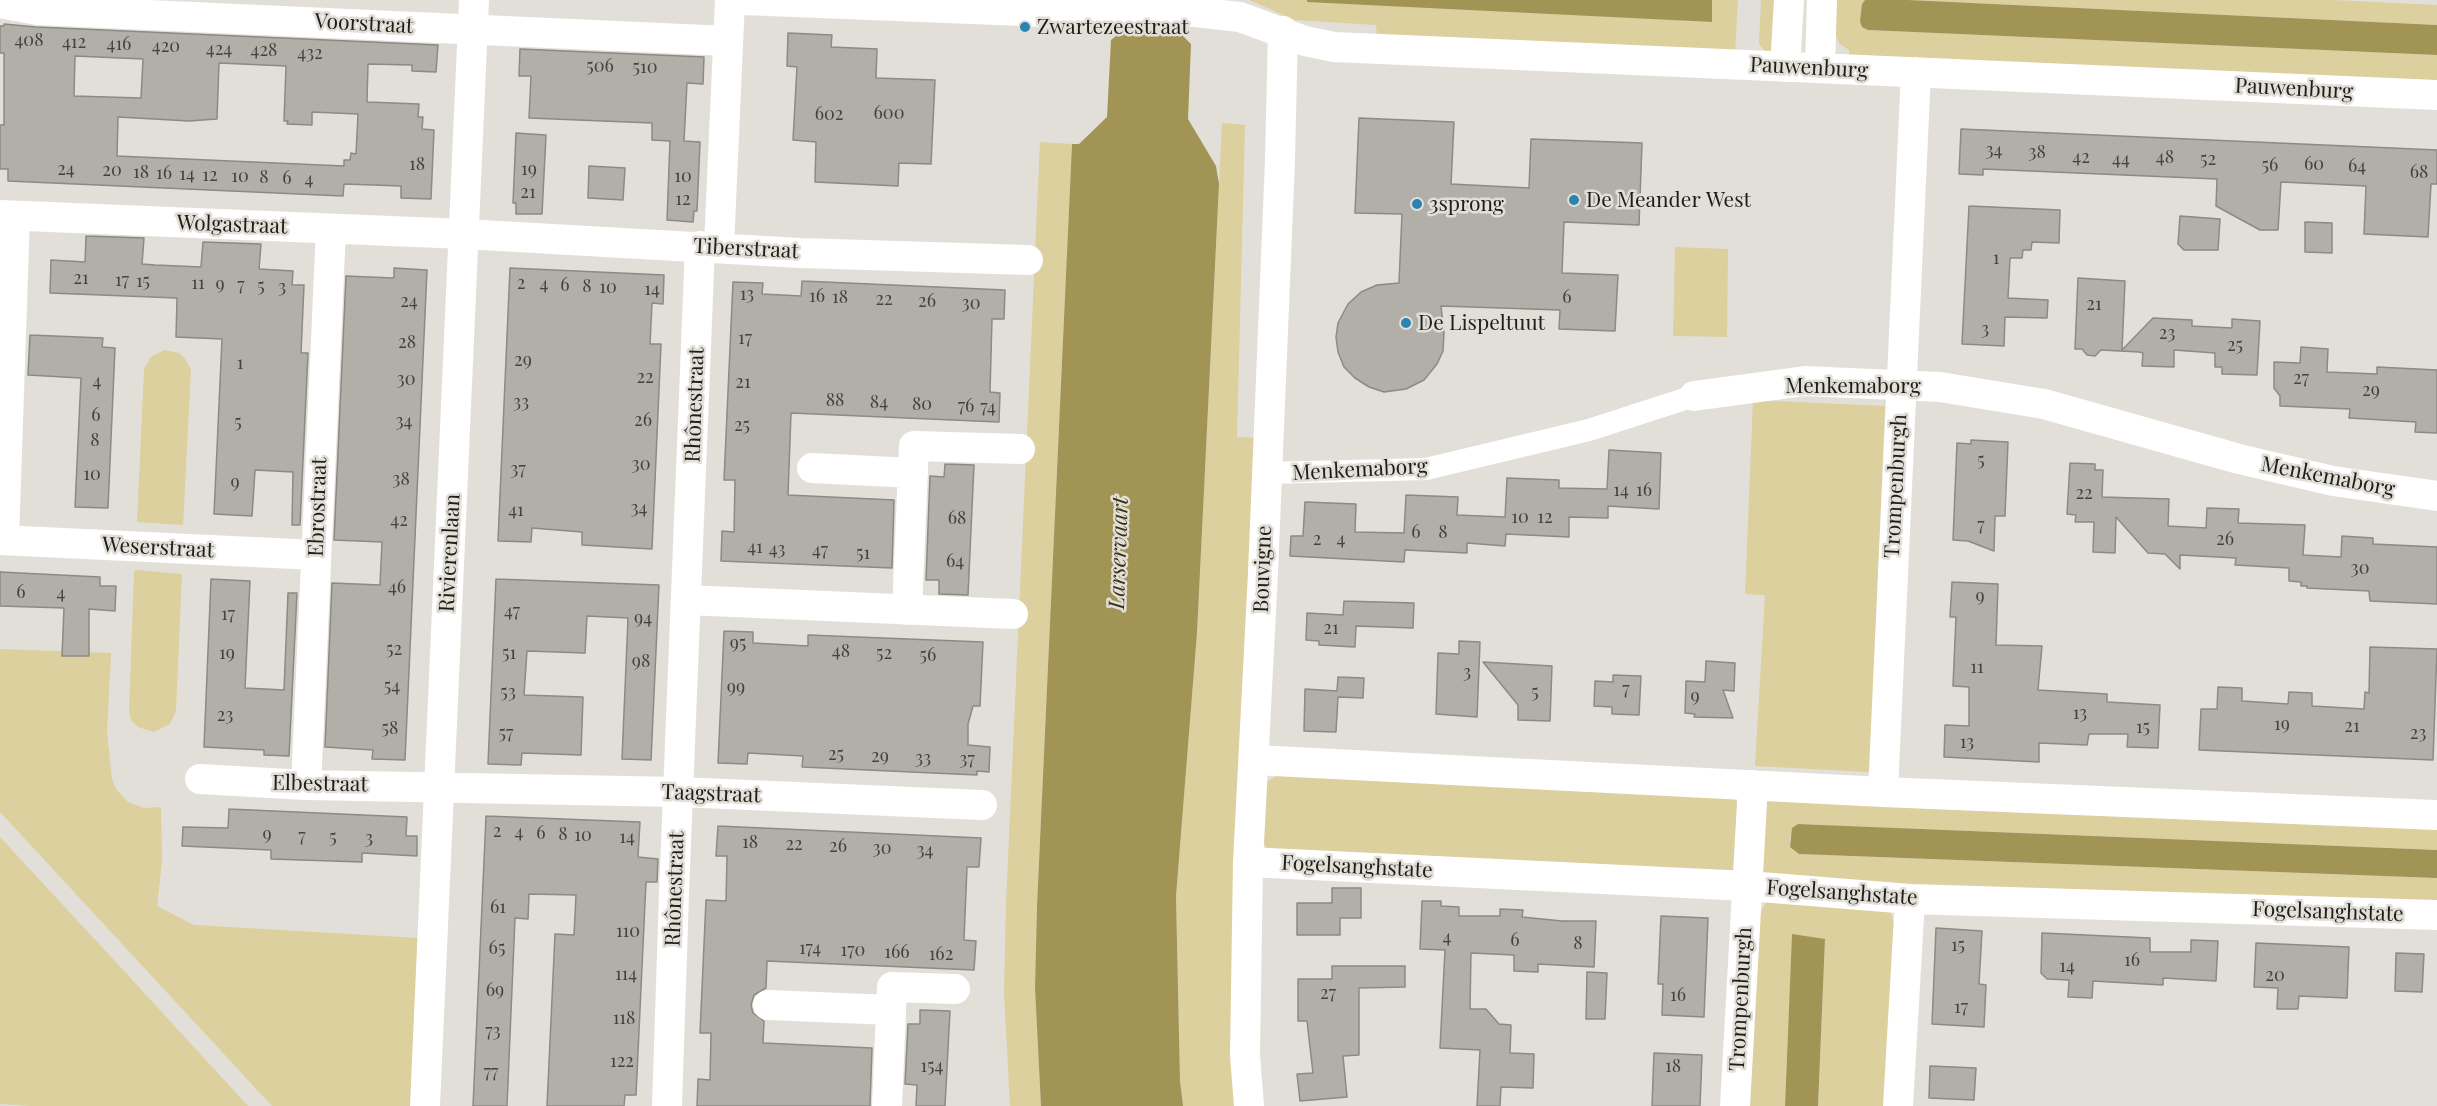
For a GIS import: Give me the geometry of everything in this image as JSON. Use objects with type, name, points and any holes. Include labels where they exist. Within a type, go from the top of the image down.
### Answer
[{"type":"street","name":"Rivierenlaan","points":[[425,1106],[474,0]]},
{"type":"street","name":"Rhônestraat","points":[[667,1106],[686,600],[710,247],[730,0]]},
{"type":"street","points":[[743,0],[909,3],[1048,12],[1074,3]]},
{"type":"street","points":[[1785,67],[1789,0]]},
{"type":"street","points":[[1820,68],[1822,0]]},
{"type":"street","name":"Voorstraat","points":[[0,3],[37,10],[728,41]]},
{"type":"street","name":"Pauwenburg","points":[[1074,3],[1240,16],[1305,41],[1334,47],[2437,95]]},
{"type":"street","name":"Bouvigne","points":[[1249,1106],[1245,1055],[1248,862],[1255,760],[1280,160],[1283,31]]},
{"type":"street","name":"Trompenburgh","points":[[1882,792],[1916,72]]},
{"type":"street","points":[[2,540],[8,215]]},
{"type":"street","name":"Wolgastraat","points":[[8,215],[464,234]]},
{"type":"street","name":"Ebrostraat","points":[[306,785],[331,229]]},
{"type":"street","name":"Tiberstraat","points":[[464,234],[800,253],[1028,260]]},
{"type":"street","name":"Menkemaborg","points":[[1267,473],[1426,469],[1589,430],[1694,396],[1805,381],[1940,387],[2044,404],[2239,459],[2332,481],[2437,496]]},
{"type":"street","points":[[907,610],[914,446],[1020,449]]},
{"type":"street","points":[[812,468],[913,473]]},
{"type":"street","name":"Weserstraat","points":[[2,540],[316,555]]},
{"type":"street","points":[[686,600],[1013,614]]},
{"type":"street","points":[[1255,760],[1882,792],[2437,815]]},
{"type":"street","name":"Elbestraat","points":[[200,779],[306,785],[439,786]]},
{"type":"street","name":"Trompenburgh","points":[[1735,1106],[1753,785]]},
{"type":"street","name":"Taagstraat","points":[[439,786],[679,792],[982,805]]},
{"type":"street","name":"Fogelsanghstate","points":[[1248,862],[1748,886],[1910,899],[2437,915]]},
{"type":"street","points":[[1898,1106],[1910,899]]},
{"type":"street","points":[[887,1106],[892,987],[955,989]]},
{"type":"street","points":[[768,1005],[891,1010]]},
{"type":"shaded area","points":[[1249,0],[1307,0],[1711,22],[1712,0],[1738,0],[1735,52],[1377,36],[1376,25],[1295,20]]},
{"type":"shaded area","points":[[1761,0],[1783,0],[1772,50],[1766,52],[1759,44]]},
{"type":"shaded area","points":[[1836,0],[1865,0],[1868,30],[2437,55],[2437,83],[1849,57],[1849,50],[1840,44],[1835,35]]},
{"type":"shaded area","points":[[1908,0],[2334,0],[2437,5],[2437,25]]},
{"type":"shaded area","points":[[1222,123],[1245,125],[1237,437],[1259,438],[1242,1106],[1183,1106],[1180,1081],[1176,896],[1197,633]]},
{"type":"shaded area","points":[[1040,142],[1072,144],[1037,906],[1035,988],[1041,1106],[1010,1106],[1004,993],[1006,904]]},
{"type":"shaded area","points":[[1675,247],[1728,249],[1727,337],[1673,336]]},
{"type":"shaded area","points":[[164,350],[179,353],[191,370],[183,525],[137,522],[144,369],[151,357]]},
{"type":"shaded area","points":[[1753,400],[1885,406],[1870,772],[1755,766],[1765,595],[1745,594]]},
{"type":"shaded area","points":[[136,570],[182,574],[176,711],[170,724],[154,732],[138,727],[131,720],[129,712],[134,572]]},
{"type":"shaded area","points":[[0,649],[111,653],[107,732],[112,779],[116,789],[128,802],[144,808],[161,807],[162,861],[157,906],[194,925],[418,938],[411,1106],[272,1106],[0,812]]},
{"type":"shaded area","points":[[1279,775],[1723,790],[1739,803],[1733,875],[1271,852],[1265,846],[1261,833],[1266,782]]},
{"type":"shaded area","points":[[1773,792],[2437,824],[2437,850],[1799,824],[1790,837],[1790,847],[1800,854],[2437,878],[2437,912],[1764,878],[1760,858],[1764,802]]},
{"type":"shaded area","points":[[0,837],[248,1106],[0,1104]]},
{"type":"shaded area","points":[[1766,902],[1889,907],[1894,923],[1887,1106],[1818,1106],[1825,940],[1792,935],[1785,1106],[1748,1106],[1757,919]]},
{"type":"water","name":"Larservaart","points":[[1122,0],[1183,0],[1182,35],[1191,44],[1188,119],[1216,166],[1219,184],[1197,633],[1176,896],[1180,1081],[1183,1106],[1041,1106],[1035,988],[1037,906],[1072,144],[1079,144],[1107,117],[1111,40],[1121,32]]},
{"type":"water","points":[[1307,0],[1712,0],[1712,22],[1307,2]]},
{"type":"water","points":[[1865,0],[1908,0],[2437,25],[2437,55],[1868,30],[1862,27],[1860,21],[1862,4]]},
{"type":"water","points":[[1798,824],[2437,850],[2437,878],[1799,854],[1790,847],[1792,828]]},
{"type":"water","points":[[1792,934],[1825,939],[1818,1106],[1785,1106]]},
{"type":"pier","points":[[1119,0],[1186,0],[1185,33],[1117,30]]},
{"type":"building","points":[[4,24],[438,45],[436,72],[412,71],[412,65],[368,64],[367,102],[419,104],[418,117],[423,117],[422,129],[434,130],[431,199],[401,198],[401,186],[344,184],[343,196],[8,181],[8,169],[0,169],[0,125],[4,125],[4,53],[0,53],[0,26]],"holes":[[[75,56],[143,59],[141,98],[74,96]],[[219,63],[286,66],[284,121],[288,121],[287,124],[312,125],[312,112],[358,114],[356,154],[351,153],[350,160],[344,160],[344,166],[117,156],[118,117],[189,121],[217,119]]]},
{"type":"building","points":[[788,33],[832,35],[831,47],[877,49],[876,78],[935,80],[931,164],[899,163],[898,186],[815,182],[816,142],[793,140],[797,67],[787,66]]},
{"type":"building","points":[[520,49],[704,57],[703,84],[687,83],[684,141],[700,142],[697,211],[694,211],[693,222],[667,220],[670,141],[652,140],[652,123],[529,118],[531,76],[519,76]]},
{"type":"building","points":[[1359,118],[1454,122],[1451,184],[1529,188],[1531,139],[1642,143],[1639,225],[1564,222],[1562,273],[1618,275],[1615,331],[1559,329],[1560,310],[1441,306],[1443,351],[1437,364],[1424,380],[1406,389],[1384,392],[1369,387],[1355,378],[1344,367],[1338,352],[1336,337],[1338,323],[1348,304],[1361,292],[1377,285],[1399,283],[1402,214],[1355,213]]},
{"type":"building","points":[[1961,129],[2437,150],[2437,184],[2431,184],[2428,237],[2364,234],[2366,186],[2281,182],[2278,230],[2260,230],[2216,206],[2217,179],[1983,169],[1983,175],[1959,174]]},
{"type":"building","points":[[516,133],[546,135],[542,214],[516,214],[516,203],[513,203]]},
{"type":"building","points":[[589,166],[625,168],[623,200],[588,198]]},
{"type":"building","points":[[1969,206],[2060,210],[2059,243],[2032,242],[2031,250],[2023,250],[2022,258],[2010,258],[2008,298],[2048,300],[2047,318],[2005,317],[2004,346],[1962,344]]},
{"type":"building","points":[[2180,216],[2220,219],[2218,250],[2184,250],[2178,244]]},
{"type":"building","points":[[2305,222],[2332,223],[2332,253],[2305,252]]},
{"type":"building","points":[[86,236],[144,238],[142,264],[155,265],[201,267],[203,242],[261,244],[259,269],[293,271],[292,285],[304,285],[301,353],[308,353],[300,525],[292,525],[293,472],[255,470],[252,516],[214,514],[222,339],[176,337],[177,298],[50,293],[51,260],[85,262]]},
{"type":"building","points":[[394,268],[427,270],[405,760],[372,759],[373,750],[325,747],[332,583],[380,585],[382,542],[334,540],[346,276],[394,278]]},
{"type":"building","points":[[510,268],[664,275],[663,304],[652,303],[650,344],[661,344],[652,549],[582,545],[582,532],[532,528],[531,542],[498,541]]},
{"type":"building","points":[[2078,278],[2125,281],[2122,350],[2153,318],[2192,320],[2192,326],[2232,328],[2232,319],[2260,321],[2257,375],[2222,374],[2222,367],[2215,367],[2215,353],[2174,350],[2174,367],[2142,366],[2143,353],[2139,352],[2101,350],[2095,356],[2087,355],[2082,349],[2075,349]]},
{"type":"building","points":[[802,281],[1005,290],[1004,319],[992,319],[990,392],[1000,393],[999,422],[791,413],[788,495],[894,500],[892,568],[721,561],[722,531],[734,532],[735,480],[724,480],[733,282],[763,283],[762,294],[801,296]]},
{"type":"building","points":[[30,335],[103,338],[102,347],[115,348],[108,508],[75,507],[81,378],[28,375]]},
{"type":"building","points":[[2301,347],[2328,349],[2327,372],[2377,374],[2377,367],[2437,370],[2437,433],[2415,432],[2416,422],[2349,418],[2350,409],[2280,406],[2280,396],[2274,388],[2274,362],[2300,363]]},
{"type":"building","points":[[1971,440],[2008,442],[2005,516],[1995,516],[1994,551],[1968,541],[1953,540],[1957,443],[1971,444]]},
{"type":"building","points":[[1609,450],[1661,453],[1659,509],[1608,506],[1608,518],[1569,517],[1569,537],[1506,534],[1505,546],[1467,543],[1467,553],[1405,550],[1404,562],[1290,556],[1291,536],[1303,536],[1305,502],[1356,504],[1355,532],[1404,533],[1406,495],[1458,497],[1457,515],[1505,517],[1507,478],[1559,480],[1559,488],[1607,489]]},
{"type":"building","points":[[2070,463],[2095,464],[2095,470],[2103,470],[2102,497],[2169,499],[2168,526],[2206,528],[2207,508],[2239,509],[2238,523],[2305,525],[2303,555],[2341,557],[2342,536],[2373,538],[2373,544],[2437,547],[2437,604],[2370,601],[2369,591],[2307,588],[2307,586],[2301,586],[2301,582],[2289,581],[2289,568],[2235,565],[2236,558],[2180,555],[2180,569],[2165,554],[2148,553],[2116,517],[2115,553],[2093,552],[2094,522],[2075,522],[2076,515],[2067,514]]},
{"type":"building","points":[[945,464],[974,465],[968,595],[939,594],[939,580],[926,580],[930,476],[944,477]]},
{"type":"building","points":[[0,572],[100,577],[100,586],[116,586],[115,611],[89,609],[89,656],[62,656],[64,608],[0,606]]},
{"type":"building","points":[[211,579],[250,581],[245,688],[284,690],[288,593],[297,593],[289,756],[264,755],[264,750],[204,747]]},
{"type":"building","points":[[496,579],[659,585],[651,760],[622,759],[628,618],[587,616],[585,653],[527,651],[524,695],[583,697],[581,755],[522,753],[521,765],[488,764]]},
{"type":"building","points":[[1952,582],[1998,584],[1996,645],[2042,646],[2038,690],[2107,694],[2107,702],[2160,705],[2158,748],[2127,747],[2128,734],[2089,734],[2087,745],[2039,743],[2039,762],[1944,757],[1945,725],[1969,726],[1969,687],[1953,686],[1956,617],[1950,617]]},
{"type":"building","points":[[1344,601],[1414,603],[1413,628],[1356,626],[1355,647],[1319,645],[1319,641],[1306,640],[1307,613],[1343,615]]},
{"type":"building","points":[[724,631],[753,632],[753,643],[808,646],[808,635],[983,642],[980,706],[973,706],[968,724],[968,745],[990,747],[989,772],[977,771],[977,775],[802,767],[803,756],[748,753],[747,764],[718,763]]},
{"type":"building","points":[[1459,641],[1480,642],[1477,717],[1436,714],[1438,653],[1459,654]]},
{"type":"building","points":[[2370,647],[2437,649],[2433,760],[2199,750],[2201,709],[2217,709],[2218,687],[2242,688],[2242,701],[2288,704],[2289,692],[2312,693],[2312,706],[2364,709],[2365,692],[2369,693]]},
{"type":"building","points":[[1706,661],[1735,663],[1734,691],[1723,690],[1733,718],[1694,717],[1695,714],[1685,713],[1686,681],[1705,682]]},
{"type":"building","points":[[1483,662],[1552,666],[1550,721],[1518,720],[1518,705]]},
{"type":"building","points":[[1613,675],[1641,676],[1639,715],[1612,714],[1612,707],[1594,706],[1595,681],[1613,682]]},
{"type":"building","points":[[1338,677],[1364,678],[1363,698],[1338,697],[1336,732],[1304,731],[1305,689],[1337,691]]},
{"type":"building","points":[[229,809],[407,817],[406,836],[417,836],[417,856],[362,853],[362,862],[271,859],[271,850],[182,846],[183,827],[228,828]]},
{"type":"building","points":[[486,816],[640,822],[638,857],[658,859],[657,882],[646,882],[636,1095],[625,1095],[624,1106],[547,1106],[555,934],[574,935],[576,895],[529,894],[528,919],[515,918],[507,1106],[473,1106]]},
{"type":"building","points":[[718,826],[981,838],[979,867],[967,867],[964,940],[976,941],[974,970],[767,961],[766,988],[754,995],[751,1005],[753,1013],[764,1021],[763,1043],[872,1048],[870,1106],[697,1106],[698,1079],[710,1080],[711,1033],[700,1033],[706,900],[726,901],[727,856],[716,856]]},
{"type":"building","points":[[1332,888],[1361,888],[1361,918],[1340,918],[1340,935],[1297,935],[1297,903],[1332,903]]},
{"type":"building","points":[[1422,901],[1441,901],[1441,906],[1459,907],[1459,916],[1500,916],[1500,909],[1523,910],[1522,917],[1562,921],[1596,921],[1594,967],[1538,964],[1538,972],[1514,971],[1514,955],[1471,953],[1470,1009],[1486,1009],[1499,1024],[1511,1025],[1510,1053],[1534,1054],[1533,1088],[1501,1087],[1500,1106],[1477,1106],[1480,1050],[1440,1048],[1445,950],[1420,949]]},
{"type":"building","points":[[1661,916],[1708,918],[1704,1017],[1662,1015],[1663,984],[1658,984]]},
{"type":"building","points":[[1936,928],[1982,931],[1979,984],[1986,985],[1984,1027],[1932,1024]]},
{"type":"building","points":[[2042,933],[2150,938],[2150,952],[2191,952],[2191,940],[2218,941],[2216,981],[2163,978],[2163,985],[2093,981],[2092,998],[2068,997],[2069,980],[2047,979],[2041,973]]},
{"type":"building","points":[[2256,943],[2349,947],[2347,998],[2299,996],[2298,1009],[2277,1009],[2278,988],[2254,987]]},
{"type":"building","points":[[2396,953],[2424,954],[2422,992],[2395,991]]},
{"type":"building","points":[[1332,966],[1405,966],[1405,987],[1359,988],[1359,1055],[1343,1056],[1347,1097],[1300,1101],[1297,1074],[1313,1073],[1307,1021],[1298,1021],[1298,979],[1332,979]]},
{"type":"building","points":[[1587,972],[1607,973],[1605,1019],[1586,1019]]},
{"type":"building","points":[[920,1010],[950,1011],[945,1106],[916,1106],[917,1085],[905,1084],[908,1024],[920,1024]]},
{"type":"building","points":[[1654,1053],[1702,1055],[1700,1106],[1652,1106]]},
{"type":"building","points":[[1930,1066],[1976,1068],[1974,1100],[1929,1098]]},
{"type":"place","name":"Zwartezeestraat","points":[[1025,27]]},
{"type":"place","name":"De Meander West","points":[[1574,200]]},
{"type":"place","name":"3sprong","points":[[1417,204]]},
{"type":"place","name":"De Lispeltuut","points":[[1406,323]]}]
